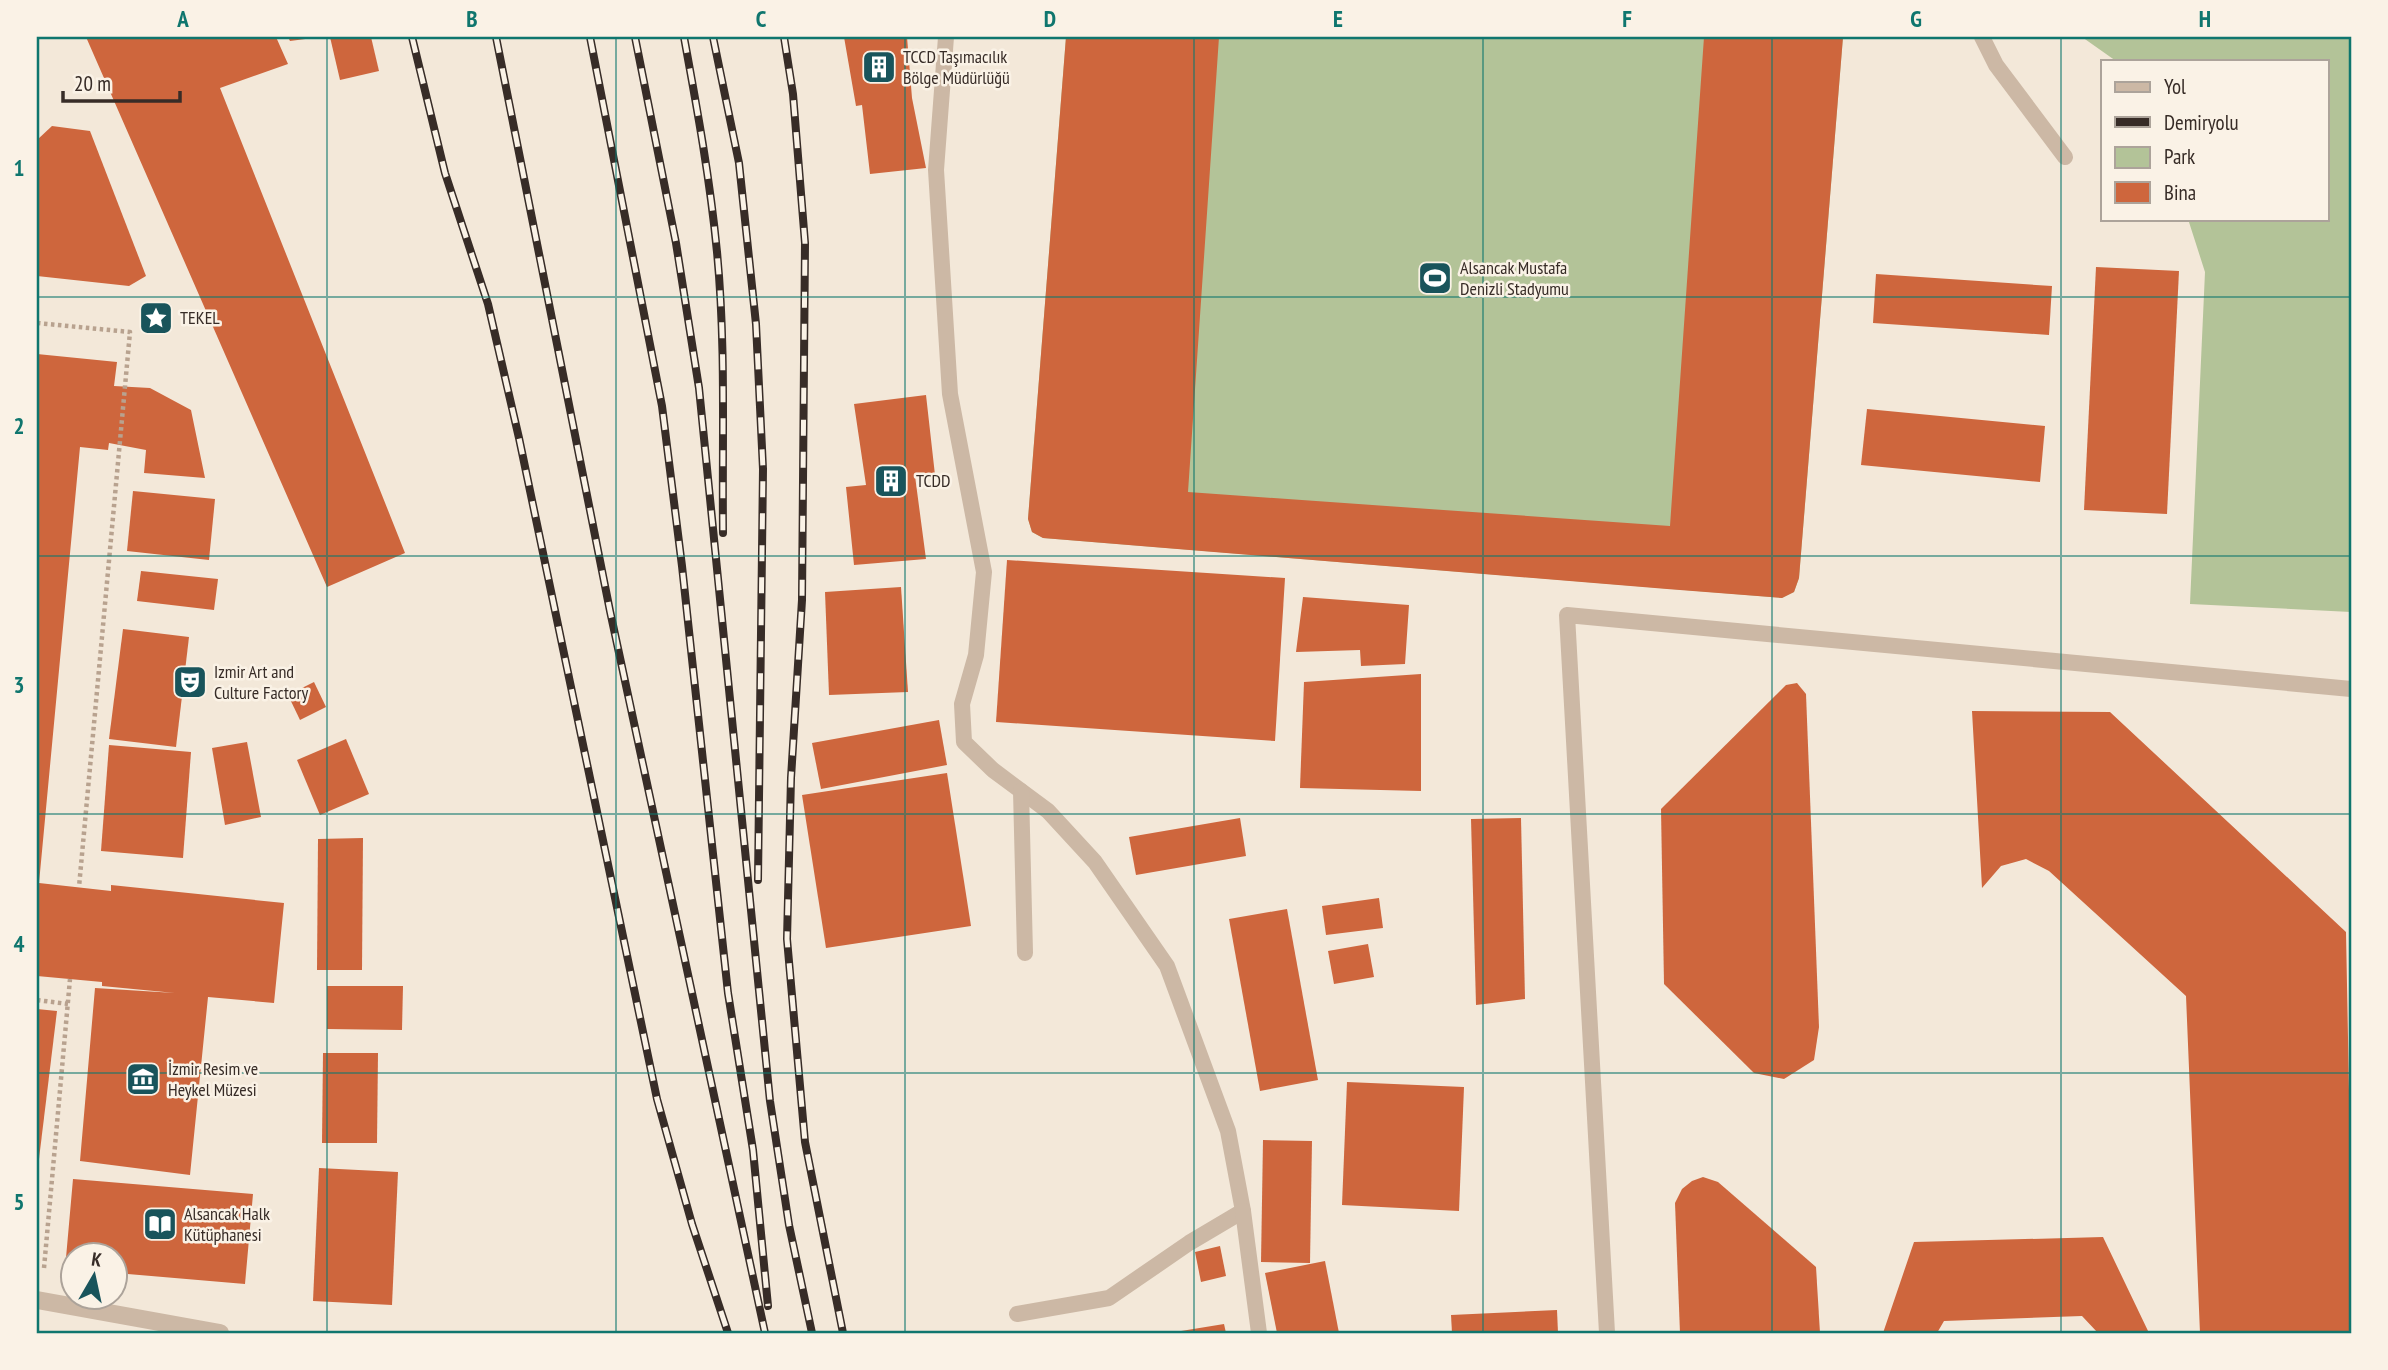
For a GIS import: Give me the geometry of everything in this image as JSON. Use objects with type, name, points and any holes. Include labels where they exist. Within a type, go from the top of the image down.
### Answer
[{"type":"street","points":[[37,1300],[220,1333]]},
{"type":"lane","points":[[946,37],[936,170],[950,394],[984,572],[976,655],[962,704],[964,742],[993,770],[1048,811],[1095,862],[1167,966],[1228,1131],[1243,1211],[1259,1333]]},
{"type":"lane","points":[[1982,37],[1996,65],[2064,157]]},
{"type":"lane","points":[[1607,1333],[1567,615],[2351,688]]},
{"type":"lane","points":[[1021,791],[1025,953]]},
{"type":"lane","points":[[1017,1314],[1109,1298],[1189,1243],[1243,1211]]},
{"type":"path","points":[[37,323],[130,332],[79,887]]},
{"type":"path","points":[[44,1268],[70,979]]},
{"type":"path","points":[[37,1000],[68,1004]]},
{"type":"green space","name":"Alsancak Mustafa Denizli Stadyumu","points":[[1066,37],[1843,37],[1799,578],[1794,592],[1782,598],[1043,538],[1032,532],[1028,519]]},
{"type":"green space","points":[[2082,37],[2351,37],[2351,612],[2190,604],[2205,272],[2188,220],[2328,220],[2328,60],[2115,60]]},
{"type":"building","points":[[86,37],[276,37],[288,64],[220,88],[405,553],[327,587]]},
{"type":"building","points":[[288,37],[313,37],[313,38],[290,41]]},
{"type":"building","points":[[330,37],[371,37],[379,71],[340,80]]},
{"type":"building","points":[[844,37],[907,37],[912,98],[926,168],[870,174],[862,105],[856,106]]},
{"type":"building","points":[[1066,37],[1219,37],[1188,492],[1670,526],[1704,37],[1843,37],[1799,578],[1794,592],[1782,598],[1667,589],[1043,538],[1032,532],[1028,519]]},
{"type":"building","points":[[52,126],[90,131],[146,276],[129,286],[37,276],[37,140]]},
{"type":"building","points":[[2096,267],[2179,271],[2167,514],[2084,510]]},
{"type":"building","points":[[1876,274],[2052,286],[2049,335],[1873,323]]},
{"type":"building","points":[[37,354],[117,362],[114,386],[150,388],[191,410],[205,478],[144,473],[146,450],[109,443],[108,450],[80,447],[39,883],[111,891],[111,885],[284,903],[274,1003],[208,997],[190,1175],[80,1161],[95,988],[175,993],[37,976]]},
{"type":"building","name":"TCDD","points":[[926,395],[935,475],[915,476],[926,559],[854,565],[846,487],[866,485],[854,404]]},
{"type":"building","points":[[1867,409],[2045,426],[2040,482],[1861,465]]},
{"type":"building","points":[[133,491],[215,499],[209,560],[127,551]]},
{"type":"building","points":[[1007,560],[1285,578],[1275,741],[996,722]]},
{"type":"building","points":[[141,571],[218,579],[214,610],[137,601]]},
{"type":"building","points":[[901,587],[908,692],[829,695],[825,592]]},
{"type":"building","points":[[1303,597],[1409,605],[1405,664],[1361,666],[1360,650],[1296,652]]},
{"type":"building","points":[[123,629],[189,637],[176,747],[109,739]]},
{"type":"building","points":[[1421,674],[1421,791],[1300,788],[1304,682]]},
{"type":"building","points":[[314,682],[326,707],[300,720],[288,695]]},
{"type":"building","points":[[1797,683],[1806,694],[1819,1027],[1814,1060],[1784,1079],[1754,1073],[1664,984],[1661,809],[1786,685]]},
{"type":"building","points":[[1972,711],[2110,712],[2346,932],[2351,1333],[2200,1333],[2186,996],[2049,871],[2026,859],[2001,866],[1982,888]]},
{"type":"building","points":[[939,720],[947,765],[821,789],[812,743]]},
{"type":"building","points":[[346,739],[369,794],[320,815],[297,760]]},
{"type":"building","points":[[247,742],[261,817],[225,825],[212,748]]},
{"type":"building","points":[[109,745],[191,752],[183,858],[101,851]]},
{"type":"building","points":[[947,773],[971,926],[826,948],[802,795]]},
{"type":"building","points":[[1240,818],[1246,856],[1136,875],[1129,837]]},
{"type":"building","points":[[1521,818],[1525,999],[1476,1005],[1471,819]]},
{"type":"building","points":[[363,838],[362,970],[317,970],[318,839]]},
{"type":"building","points":[[1379,898],[1383,928],[1326,935],[1322,906]]},
{"type":"building","points":[[1287,909],[1318,1080],[1260,1091],[1229,919]]},
{"type":"building","points":[[1368,944],[1374,977],[1334,984],[1328,951]]},
{"type":"building","points":[[327,986],[403,986],[402,1030],[327,1029]]},
{"type":"building","points":[[37,1009],[57,1011],[38,1167],[37,1167]]},
{"type":"building","points":[[323,1053],[378,1053],[377,1143],[322,1143]]},
{"type":"building","points":[[1347,1082],[1464,1087],[1459,1211],[1342,1205]]},
{"type":"building","points":[[1263,1140],[1312,1141],[1310,1263],[1261,1262]]},
{"type":"building","points":[[319,1168],[398,1172],[392,1305],[313,1301]]},
{"type":"building","points":[[1703,1177],[1718,1182],[1816,1267],[1820,1333],[1680,1333],[1675,1203],[1682,1189]]},
{"type":"building","name":"Alsancak Halk Kütüphanesi","points":[[73,1179],[253,1194],[245,1284],[130,1274],[130,1240],[68,1240]]},
{"type":"building","points":[[2103,1237],[2149,1333],[2098,1333],[2082,1316],[1944,1321],[1937,1333],[1883,1333],[1914,1242]]},
{"type":"building","points":[[1220,1246],[1226,1276],[1201,1282],[1195,1252]]},
{"type":"building","points":[[1325,1261],[1339,1333],[1277,1333],[1265,1273]]},
{"type":"building","points":[[1557,1310],[1558,1333],[1452,1333],[1451,1315]]},
{"type":"building","points":[[1224,1324],[1226,1333],[1175,1333],[1175,1332]]},
{"type":"railway","points":[[412,37],[445,173],[488,304],[519,438],[657,1099],[692,1224],[728,1333]]},
{"type":"railway","points":[[496,37],[610,611],[765,1333]]},
{"type":"railway","points":[[590,37],[662,406],[728,993],[753,1150],[768,1306]]},
{"type":"railway","points":[[635,37],[676,243],[699,388],[770,1101],[789,1225],[812,1333]]},
{"type":"railway","points":[[684,37],[707,171],[720,287],[723,357],[723,533]]},
{"type":"railway","points":[[713,37],[739,163],[756,324],[763,469],[758,880]]},
{"type":"railway","points":[[784,37],[793,94],[805,243],[802,600],[791,778],[787,939],[805,1142],[843,1333]]},
{"type":"place","name":"TCCD Taşımacılık Bölge Müdürlüğü","points":[[879,67]]},
{"type":"place","name":"Alsancak Mustafa Denizli Stadyumu","points":[[1435,278]]},
{"type":"place","name":"TEKEL","points":[[156,318]]},
{"type":"place","name":"TCDD","points":[[891,481]]},
{"type":"place","name":"Izmir Art and Culture Factory","points":[[190,682]]},
{"type":"place","name":"İzmir Resim ve Heykel Müzesi","points":[[143,1079]]},
{"type":"place","name":"Alsancak Halk Kütüphanesi","points":[[160,1224]]}]
